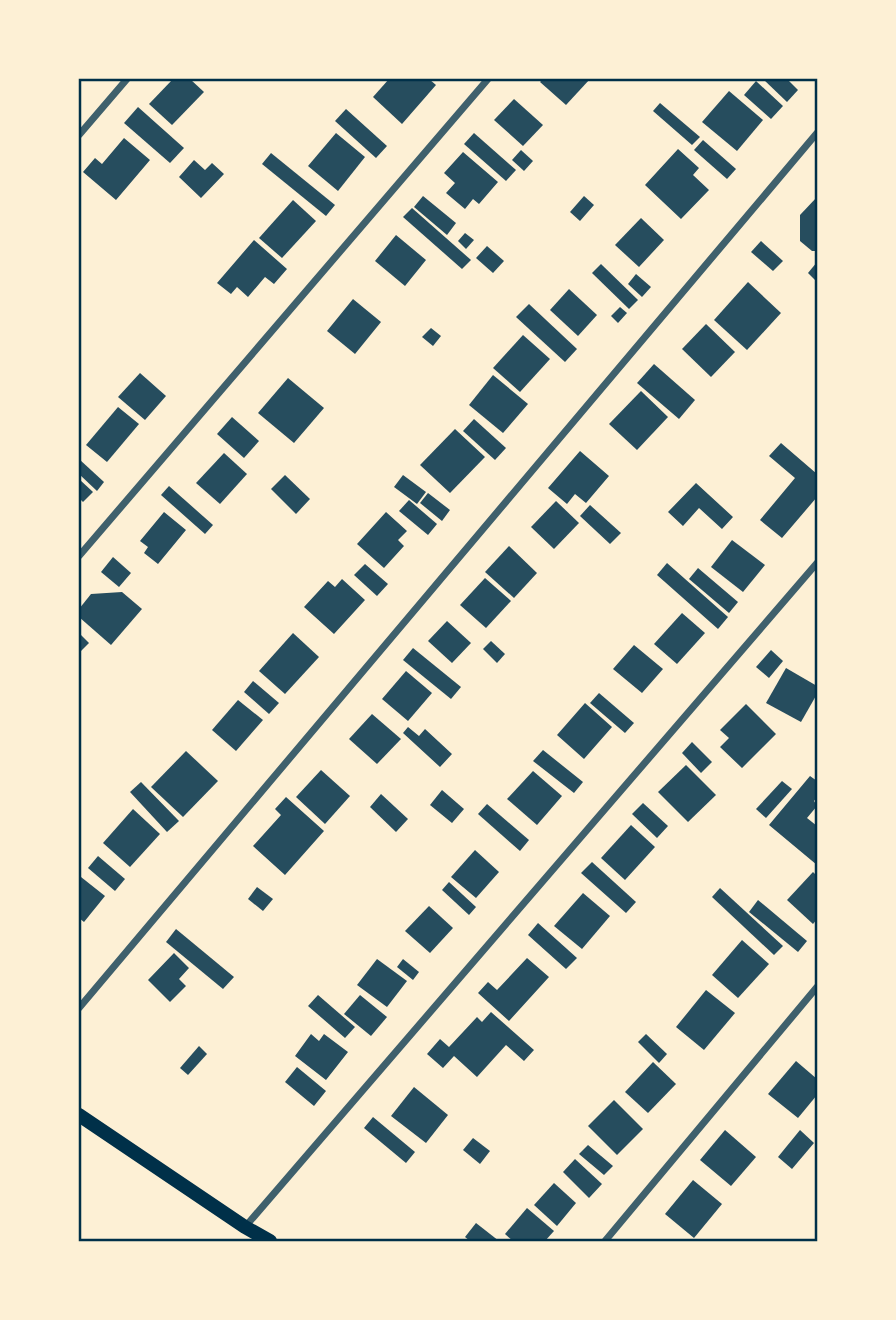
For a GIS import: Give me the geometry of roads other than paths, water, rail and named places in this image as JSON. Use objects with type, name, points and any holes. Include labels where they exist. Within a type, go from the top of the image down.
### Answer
[{"type":"main road","points":[[79,1115],[270,1241]]},
{"type":"street","points":[[79,135],[127,79]]},
{"type":"street","points":[[79,556],[488,79]]},
{"type":"street","points":[[79,1009],[817,133]]},
{"type":"street","points":[[245,1227],[817,563]]},
{"type":"street","points":[[605,1241],[817,986]]}]
